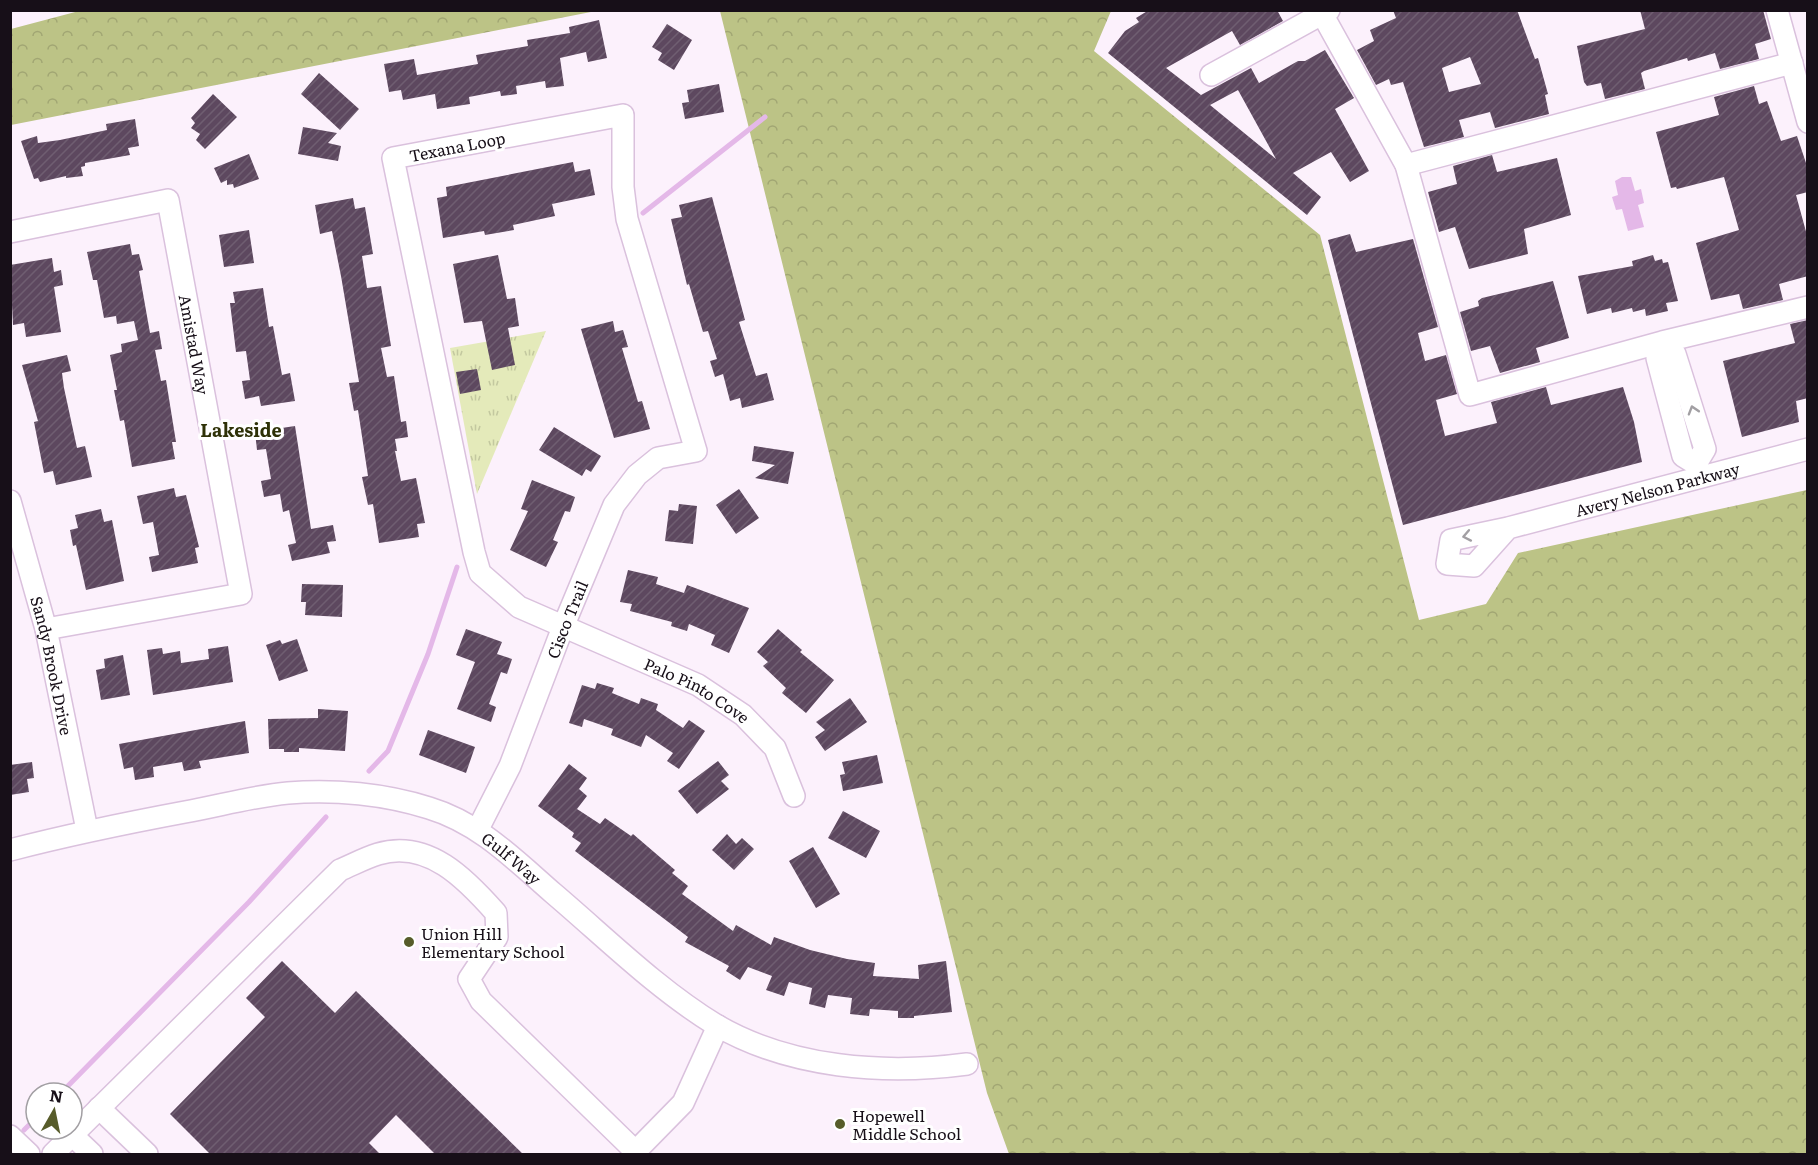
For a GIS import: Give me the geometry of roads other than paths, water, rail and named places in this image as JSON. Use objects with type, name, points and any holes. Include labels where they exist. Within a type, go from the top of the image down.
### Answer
[{"type":"street","points":[[1776,10],[1808,122]]},
{"type":"street","points":[[1211,75],[1324,11],[1406,165],[1470,395],[1808,307]]},
{"type":"street","points":[[1406,165],[1792,63]]},
{"type":"street","name":"Texana Loop","points":[[563,627],[519,608],[480,573],[393,158],[623,115],[622,187],[627,219],[696,451]]},
{"type":"street","name":"Amistad Way","points":[[10,232],[168,200],[241,594],[46,629]]},
{"type":"street","points":[[1663,346],[1675,354],[1705,449],[1699,470]]},
{"type":"street","name":"Avery Nelson Parkway","points":[[1508,528],[1699,470],[1808,449]]},
{"type":"street","name":"Cisco Trail","points":[[478,828],[510,766],[563,627],[606,522],[623,490],[658,458],[696,451]]},
{"type":"street","name":"Sandy Brook Drive","points":[[10,501],[46,629],[87,830]]},
{"type":"street","name":"Palo Pinto Cove","points":[[563,627],[698,685],[743,715],[775,748],[794,796]]},
{"type":"street","name":"Gulf Way","points":[[10,850],[87,830],[287,793],[334,792],[380,797],[430,808],[478,828],[670,993],[718,1026],[787,1053],[871,1069],[914,1069],[967,1064]]},
{"type":"street","points":[[84,1123],[340,870],[380,853],[414,851],[442,862],[471,885],[496,913],[497,937],[469,980],[481,1001],[634,1153],[683,1103],[718,1026]]},
{"type":"street","points":[[99,1108],[147,1155]]},
{"type":"street","points":[[10,1136],[29,1155]]},
{"type":"street","points":[[52,1155],[66,1141]]},
{"type":"street","points":[[78,1141],[92,1155]]},
{"type":"waterway","points":[[643,213],[765,117]]},
{"type":"waterway","points":[[369,771],[388,751],[428,654],[457,567]]},
{"type":"waterway","points":[[73,1081],[249,902],[326,817]]},
{"type":"place","name":"Union Hill Elementary School","points":[[409,942]]},
{"type":"place","name":"Hopewell Middle School","points":[[840,1124]]},
{"type":"district","name":"Lakeside","points":[[241,429]]}]
